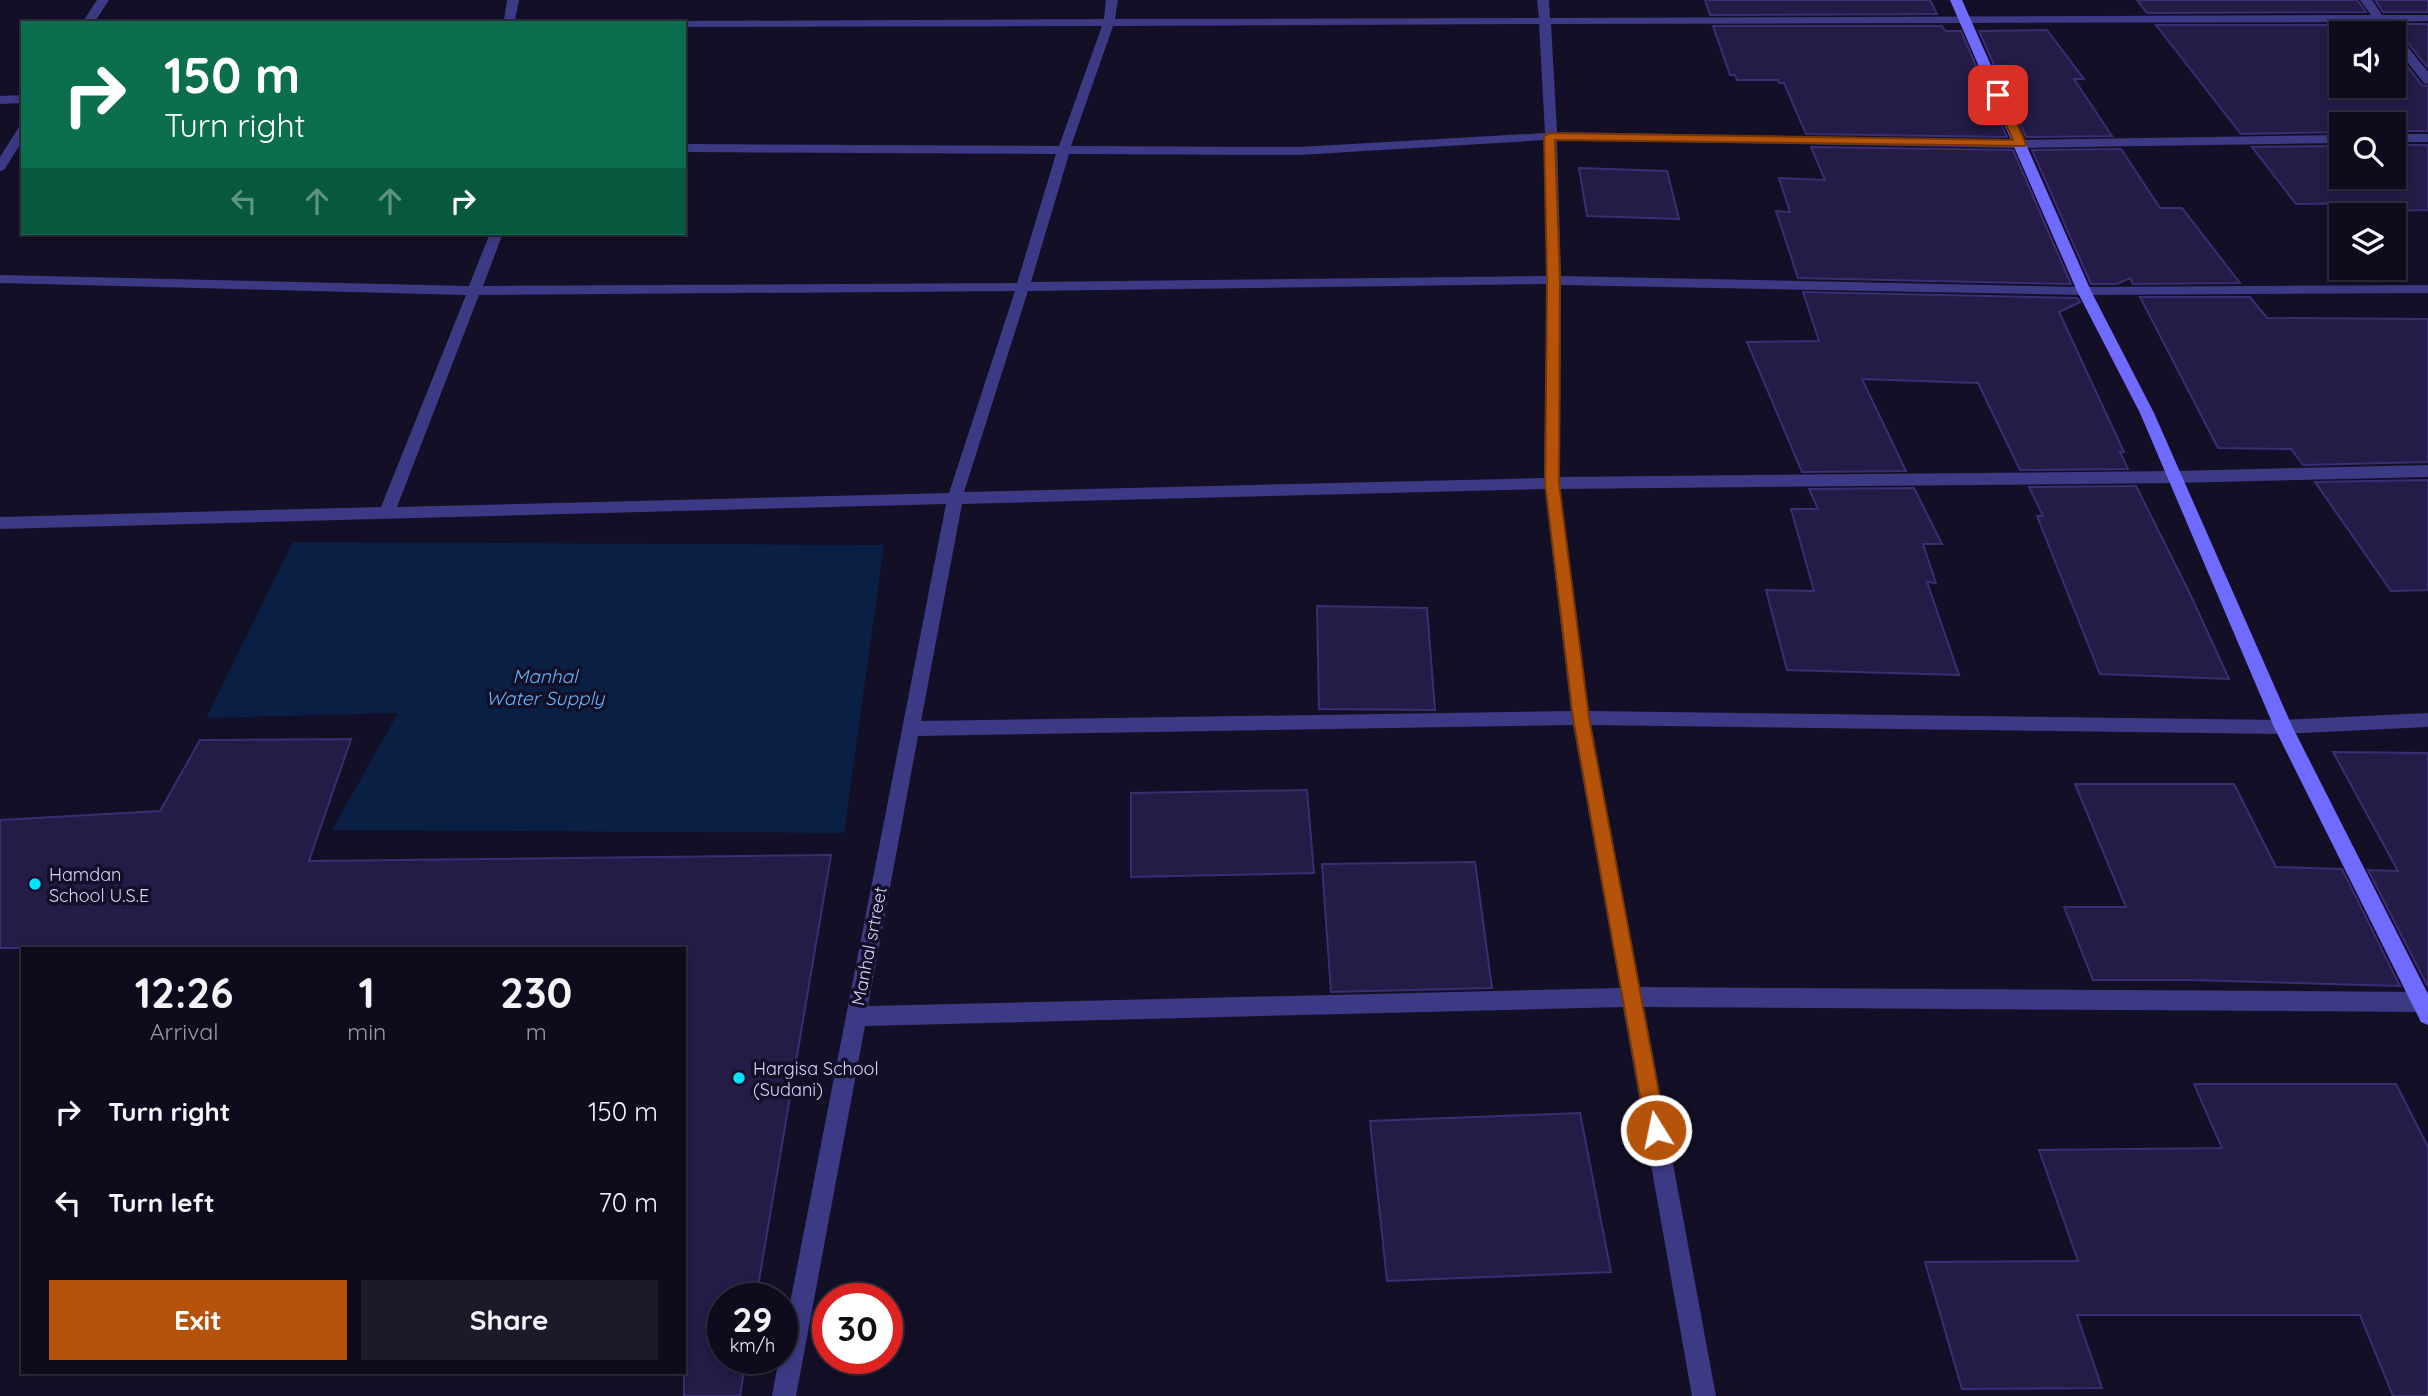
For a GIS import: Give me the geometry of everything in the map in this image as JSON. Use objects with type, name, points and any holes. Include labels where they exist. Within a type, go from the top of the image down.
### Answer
[{"type":"street","points":[[89,21],[103,0]]},
{"type":"street","points":[[509,21],[513,0]]},
{"type":"street","name":"Manhal srtreet","points":[[783,1396],[955,497],[1023,288],[1064,149],[1109,22],[1112,0]]},
{"type":"street","points":[[1543,0],[1550,85],[1554,280],[1552,483],[1581,718],[1704,1396]]},
{"type":"street","points":[[856,1016],[1632,997],[2426,1006],[2283,727],[2147,413],[2084,291],[1956,0]]},
{"type":"street","points":[[2366,0],[2380,19]]},
{"type":"street","points":[[686,24],[2428,18]]},
{"type":"street","points":[[2406,52],[2428,80]]},
{"type":"street","points":[[0,100],[21,99]]},
{"type":"street","points":[[0,167],[21,133]]},
{"type":"street","points":[[686,148],[1299,151],[1550,136],[2021,144],[2329,139]]},
{"type":"street","points":[[2406,138],[2428,138]]},
{"type":"street","points":[[9,154],[21,153]]},
{"type":"street","points":[[387,513],[496,235]]},
{"type":"street","points":[[0,279],[473,290],[1023,288],[1554,280],[2084,291],[2428,289]]},
{"type":"street","points":[[0,523],[1552,483],[2175,477],[2428,471]]},
{"type":"street","points":[[911,729],[1581,718],[2283,727],[2428,720]]},
{"type":"water","name":"Manhal Water Supply","points":[[293,542],[884,545],[844,833],[332,830],[398,713],[206,718]]},
{"type":"building","points":[[1705,0],[1930,0],[1937,14],[1710,15]]},
{"type":"building","points":[[2137,0],[2357,0],[2366,12],[2147,13]]},
{"type":"building","points":[[2375,0],[2428,0],[2428,12],[2383,12]]},
{"type":"building","points":[[2406,24],[2428,24],[2428,68],[2406,41]]},
{"type":"building","points":[[2156,25],[2329,25],[2329,98],[2406,98],[2406,64],[2422,85],[2428,86],[2428,131],[2406,131],[2406,112],[2329,112],[2329,132],[2241,134]]},
{"type":"building","points":[[1713,26],[1942,26],[1945,31],[1961,31],[2007,137],[1806,134],[1784,83],[1779,83],[1778,80],[1737,80],[1735,75],[1730,75]]},
{"type":"building","points":[[2047,30],[2084,79],[2074,79],[2112,136],[2026,137],[1979,31]]},
{"type":"building","points":[[2406,145],[2428,145],[2428,210],[2406,210],[2406,203],[2296,204],[2252,147],[2329,146],[2329,189],[2406,189]]},
{"type":"building","points":[[1811,147],[2013,150],[2071,284],[1798,278],[1776,211],[1790,212],[1779,178],[1825,180]]},
{"type":"building","points":[[2121,149],[2160,208],[2182,208],[2240,283],[2133,284],[2130,278],[2117,284],[2091,284],[2032,150]]},
{"type":"building","points":[[1579,168],[1667,171],[1679,219],[1587,216]]},
{"type":"building","points":[[1803,292],[2077,298],[2080,302],[2059,312],[2124,452],[2120,452],[2128,469],[2020,470],[1978,383],[1862,379],[1906,471],[1802,472],[1747,342],[1819,341]]},
{"type":"building","points":[[2140,297],[2250,297],[2267,318],[2428,319],[2428,462],[2303,465],[2291,449],[2218,448]]},
{"type":"building","points":[[2428,480],[2428,590],[2391,591],[2315,482]]},
{"type":"building","points":[[2136,486],[2229,679],[2100,674],[2037,516],[2043,516],[2029,487]]},
{"type":"building","points":[[1914,488],[1942,544],[1923,544],[1936,583],[1927,582],[1959,675],[1787,670],[1766,590],[1814,591],[1791,509],[1818,509],[1809,489]]},
{"type":"building","points":[[1317,606],[1427,608],[1435,710],[1319,709]]},
{"type":"building","name":"Hargisa School (Sudani)","points":[[351,739],[309,861],[831,855],[759,1283],[707,1283],[707,1374],[743,1374],[740,1396],[684,1396],[686,947],[0,948],[0,820],[160,811],[200,740]]},
{"type":"building","points":[[2333,752],[2428,753],[2428,987],[2368,870],[2398,871]]},
{"type":"building","points":[[2075,784],[2234,784],[2276,867],[2342,869],[2400,986],[2093,980],[2064,907],[2126,907]]},
{"type":"building","points":[[1307,790],[1314,873],[1131,877],[1131,793]]},
{"type":"building","points":[[1475,862],[1492,988],[1331,992],[1322,864]]},
{"type":"building","points":[[2194,1084],[2396,1084],[2428,1147],[2428,1396],[2393,1396],[2360,1315],[2077,1315],[2102,1388],[1962,1389],[1925,1262],[2078,1261],[2039,1150],[2222,1148]]},
{"type":"building","points":[[1580,1113],[1611,1272],[1387,1281],[1370,1121]]},
{"type":"place","name":"Hamdan School U.S.E","points":[[35,884]]},
{"type":"place","name":"Hargisa School (Sudani)","points":[[739,1078]]},
{"type":"route","points":[[1656,1130],[1581,718],[1552,483],[1554,280],[1550,136],[2021,144],[1998,95]]}]
